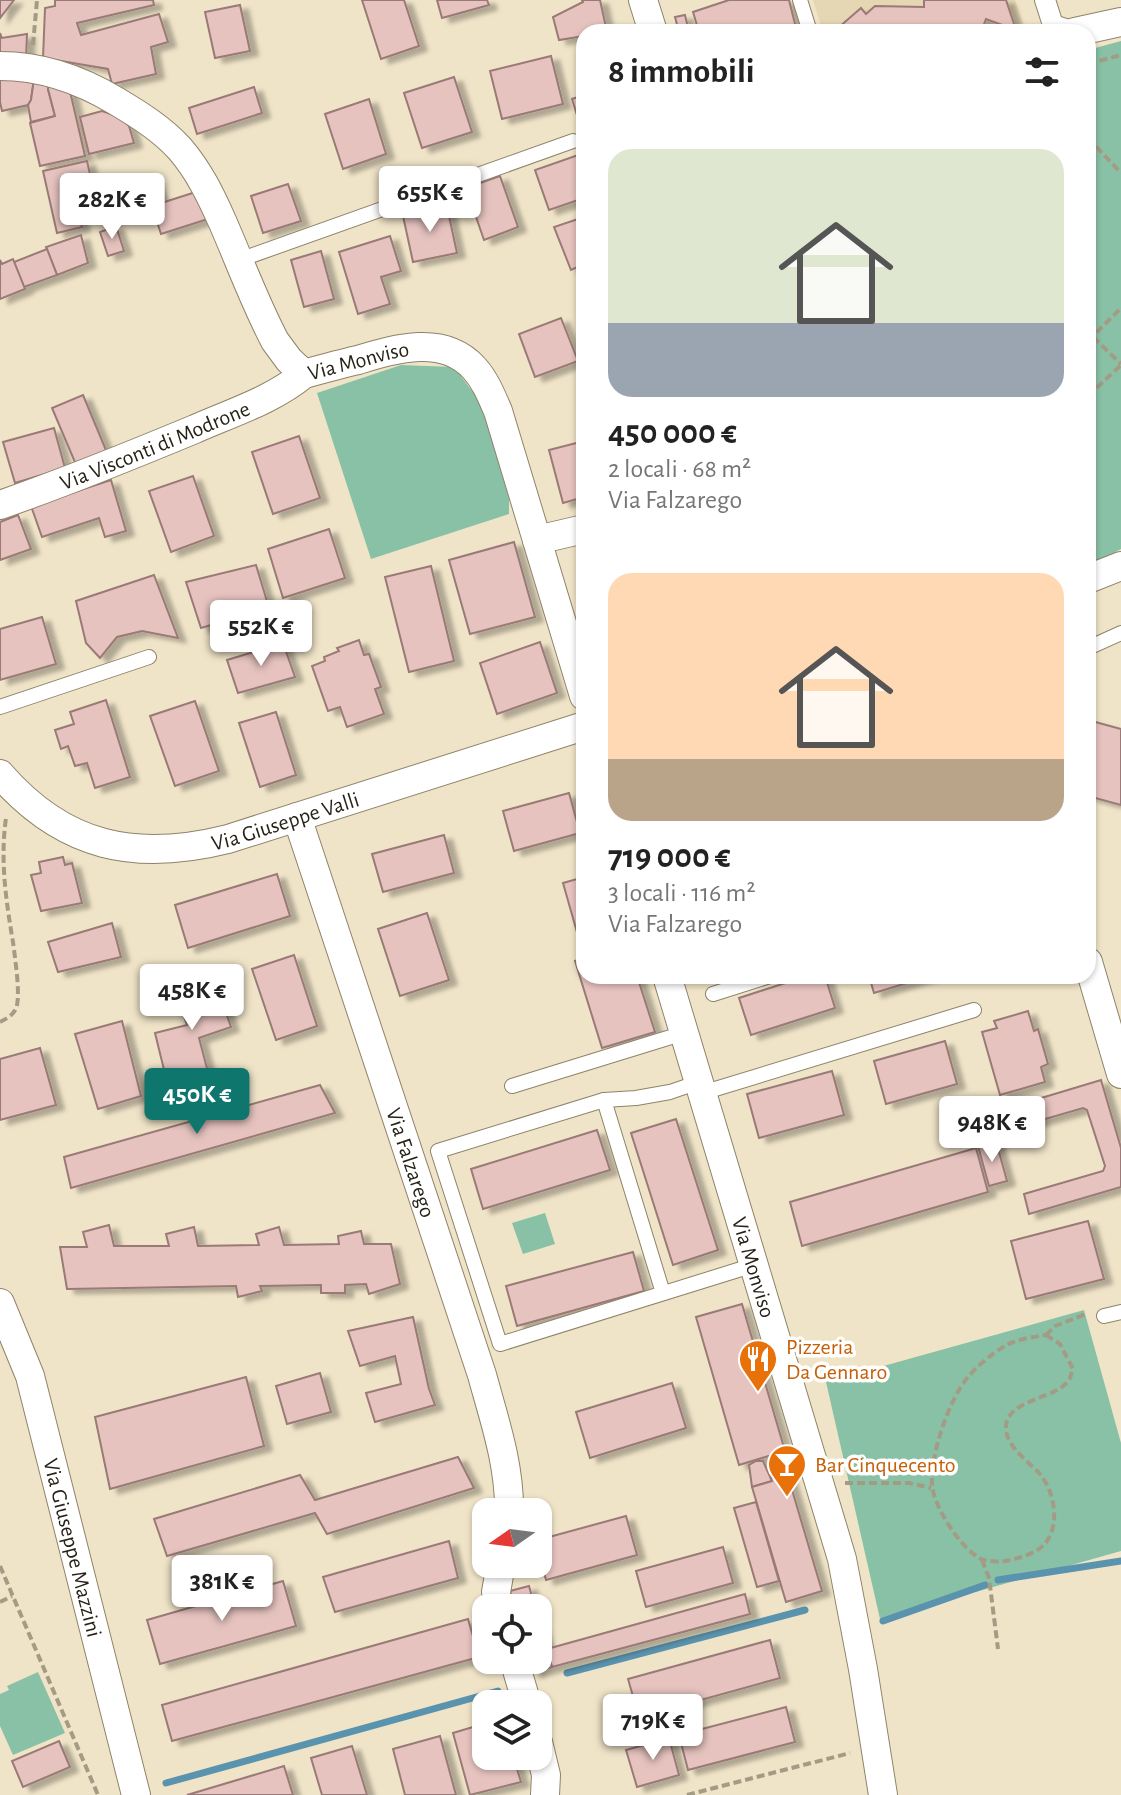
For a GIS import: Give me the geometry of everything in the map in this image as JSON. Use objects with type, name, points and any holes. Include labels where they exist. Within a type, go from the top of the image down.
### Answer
[{"type":"street","points":[[643,0],[650,24]]},
{"type":"street","points":[[1045,0],[1053,24]]},
{"type":"street","points":[[1096,27],[1121,22]]},
{"type":"street","name":"Via Monviso","points":[[0,66],[52,72],[100,91],[174,143],[201,176],[275,341],[304,374],[414,346],[438,348],[472,365],[484,381],[498,411],[576,669]]},
{"type":"street","name":"Via Visconti di Modrone","points":[[0,505],[74,479],[237,411],[289,386],[304,374]]},
{"type":"street","points":[[537,540],[576,531]]},
{"type":"street","points":[[1096,576],[1121,566]]},
{"type":"street","name":"Via Giuseppe Valli","points":[[6,782],[46,816],[104,844],[134,849],[177,849],[210,843],[297,817],[576,729]]},
{"type":"street","name":"Via Falzarego","points":[[297,817],[482,1375],[504,1459],[509,1498]]},
{"type":"street","name":"Via Monviso","points":[[669,984],[842,1559],[883,1795]]},
{"type":"street","points":[[1094,984],[1121,1074]]},
{"type":"street","name":"Via Giuseppe Mazzini","points":[[0,1303],[30,1376],[136,1795]]},
{"type":"street","points":[[545,1770],[545,1795]]},
{"type":"lane","points":[[800,0],[808,24]]},
{"type":"lane","points":[[239,260],[573,141]]},
{"type":"lane","points":[[1096,644],[1121,633]]},
{"type":"lane","points":[[0,707],[149,657]]},
{"type":"lane","points":[[713,994],[745,984]]},
{"type":"lane","points":[[754,1265],[500,1344],[438,1151],[604,1100],[700,1088],[974,1010]]},
{"type":"lane","points":[[512,1086],[684,1033]]},
{"type":"lane","points":[[604,1100],[663,1293]]},
{"type":"lane","points":[[1104,1316],[1121,1312]]},
{"type":"path","points":[[31,68],[37,0]]},
{"type":"path","points":[[1096,62],[1121,55]]},
{"type":"path","points":[[1096,146],[1121,173]]},
{"type":"path","points":[[1096,333],[1121,309]]},
{"type":"path","points":[[1096,344],[1121,364],[1096,388]]},
{"type":"path","points":[[0,1022],[14,1013],[17,1004],[16,961],[1,855],[6,782]]},
{"type":"path","points":[[998,1649],[989,1578],[982,1560],[964,1545],[947,1522],[932,1488],[936,1445],[958,1391],[969,1375],[1006,1345],[1046,1335],[1055,1326],[1088,1314],[1104,1316]]},
{"type":"path","points":[[982,1560],[1005,1561],[1026,1556],[1046,1544],[1053,1528],[1054,1506],[1042,1475],[1006,1434],[1006,1423],[1018,1408],[1069,1381],[1073,1369],[1060,1344],[1046,1335]]},
{"type":"path","points":[[842,1483],[909,1483],[932,1488]]},
{"type":"path","points":[[0,1566],[98,1795]]},
{"type":"path","points":[[0,1602],[13,1596]]},
{"type":"path","points":[[687,1795],[875,1746]]},
{"type":"shaded area","points":[[813,0],[1015,0],[1023,24],[820,24]]},
{"type":"green space","points":[[1121,41],[1121,549],[1096,563],[1096,48]]},
{"type":"green space","points":[[401,365],[454,367],[482,404],[509,499],[509,514],[371,559],[317,393]]},
{"type":"green space","points":[[545,1213],[555,1244],[523,1254],[512,1223]]},
{"type":"green space","points":[[1084,1310],[1121,1443],[1121,1551],[880,1619],[826,1382]]},
{"type":"green space","points":[[38,1672],[65,1733],[13,1755],[0,1726],[0,1694],[9,1690],[7,1686]]},
{"type":"building","points":[[0,0],[14,0],[0,18]]},
{"type":"building","points":[[55,0],[153,0],[154,5],[77,23],[81,35],[159,14],[168,42],[151,47],[156,74],[112,84],[108,69],[43,58],[45,8],[55,6]]},
{"type":"building","points":[[362,0],[404,0],[419,46],[381,59]]},
{"type":"building","points":[[437,0],[487,0],[489,5],[442,18]]},
{"type":"building","points":[[600,0],[605,24],[576,24],[576,37],[559,40],[553,17],[583,2]]},
{"type":"building","points":[[729,0],[789,0],[795,24],[697,24],[693,12]]},
{"type":"building","points":[[924,0],[1006,0],[1014,24],[1000,24],[986,19],[984,24],[843,24],[861,8],[866,14],[875,6],[924,7]]},
{"type":"building","points":[[240,5],[250,51],[215,58],[205,12]]},
{"type":"building","points":[[685,15],[687,24],[677,24],[675,17]]},
{"type":"building","points":[[0,33],[2,38],[27,34],[26,58],[0,60]]},
{"type":"building","points":[[551,56],[563,104],[502,119],[490,71]]},
{"type":"building","points":[[0,72],[34,79],[28,105],[2,111]]},
{"type":"building","points":[[454,77],[472,132],[422,148],[404,93]]},
{"type":"building","points":[[34,79],[48,81],[55,116],[31,122],[28,105]]},
{"type":"building","points":[[48,81],[69,87],[85,156],[40,166],[30,123],[55,116]]},
{"type":"building","points":[[254,87],[262,113],[197,134],[189,108]]},
{"type":"building","points":[[369,99],[386,154],[343,169],[325,114]]},
{"type":"building","points":[[102,111],[120,117],[129,126],[134,143],[89,154],[80,117]]},
{"type":"building","points":[[576,156],[576,201],[549,210],[535,170]]},
{"type":"building","points":[[87,161],[91,179],[76,182],[78,189],[73,190],[82,227],[57,233],[43,171]]},
{"type":"building","points":[[500,176],[518,227],[484,240],[466,188]]},
{"type":"building","points":[[153,179],[160,197],[113,214],[106,196]]},
{"type":"building","points":[[288,184],[301,221],[263,233],[251,196]]},
{"type":"building","points":[[202,190],[211,218],[161,234],[152,206]]},
{"type":"building","points":[[447,207],[457,253],[413,262],[403,216]]},
{"type":"building","points":[[576,220],[576,268],[571,270],[554,227]]},
{"type":"building","points":[[116,226],[124,251],[108,256],[100,232]]},
{"type":"building","points":[[81,235],[88,263],[57,275],[46,247]]},
{"type":"building","points":[[390,236],[401,271],[381,277],[390,304],[358,314],[339,252]]},
{"type":"building","points":[[47,249],[57,275],[24,287],[14,262]]},
{"type":"building","points":[[321,251],[334,299],[304,307],[291,260]]},
{"type":"building","points":[[13,259],[25,289],[0,299],[0,260],[2,264]]},
{"type":"building","points":[[561,318],[576,362],[535,377],[519,334]]},
{"type":"building","points":[[83,395],[108,455],[77,467],[52,408]]},
{"type":"building","points":[[54,428],[65,468],[15,483],[3,442]]},
{"type":"building","points":[[299,436],[320,498],[273,514],[252,452]]},
{"type":"building","points":[[576,443],[576,499],[563,503],[549,450]]},
{"type":"building","points":[[193,476],[214,536],[171,552],[149,491]]},
{"type":"building","points":[[111,480],[126,531],[105,537],[99,518],[42,537],[31,506]]},
{"type":"building","points":[[18,515],[31,549],[0,560],[0,522]]},
{"type":"building","points":[[329,529],[345,578],[283,598],[268,549]]},
{"type":"building","points":[[514,542],[535,617],[470,634],[449,560]]},
{"type":"building","points":[[256,565],[269,608],[201,628],[186,582]]},
{"type":"building","points":[[431,566],[454,661],[409,672],[385,577]]},
{"type":"building","points":[[154,575],[178,638],[142,631],[117,637],[100,658],[86,643],[76,601]]},
{"type":"building","points":[[42,617],[56,664],[0,680],[0,629]]},
{"type":"building","points":[[359,640],[364,655],[369,654],[381,687],[375,689],[384,714],[347,727],[340,707],[328,711],[312,666],[339,651],[337,648]]},
{"type":"building","points":[[540,642],[557,693],[497,714],[480,663]]},
{"type":"building","points":[[283,643],[295,677],[238,693],[227,660]]},
{"type":"building","points":[[106,700],[130,777],[95,788],[87,763],[75,766],[68,746],[61,749],[55,730],[74,724],[70,712]]},
{"type":"building","points":[[195,701],[219,771],[175,786],[150,716]]},
{"type":"building","points":[[276,712],[296,775],[260,787],[239,723]]},
{"type":"building","points":[[1096,722],[1121,729],[1121,805],[1096,798]]},
{"type":"building","points":[[569,793],[576,818],[576,834],[514,851],[503,811]]},
{"type":"building","points":[[444,835],[454,873],[383,892],[372,854]]},
{"type":"building","points":[[63,857],[65,865],[72,863],[82,903],[41,911],[31,875],[41,873],[39,862]]},
{"type":"building","points":[[277,874],[290,916],[188,948],[175,905]]},
{"type":"building","points":[[576,879],[576,929],[563,883]]},
{"type":"building","points":[[427,913],[449,980],[400,996],[378,929]]},
{"type":"building","points":[[112,923],[121,957],[58,972],[48,942]]},
{"type":"building","points":[[294,955],[317,1026],[276,1040],[252,969]]},
{"type":"building","points":[[213,976],[231,1027],[199,1038],[209,1076],[168,1086],[155,1033],[187,1025],[174,989]]},
{"type":"building","points":[[582,984],[640,984],[655,1032],[602,1048]]},
{"type":"building","points":[[782,984],[828,984],[835,1008],[751,1035],[739,998]]},
{"type":"building","points":[[871,984],[904,984],[874,993]]},
{"type":"building","points":[[1028,1011],[1034,1031],[1038,1029],[1048,1064],[1041,1067],[1045,1082],[1000,1095],[982,1032],[997,1028],[994,1021]]},
{"type":"building","points":[[122,1021],[141,1096],[98,1109],[75,1034]]},
{"type":"building","points":[[945,1041],[957,1084],[886,1104],[874,1061]]},
{"type":"building","points":[[40,1048],[56,1105],[0,1120],[0,1059]]},
{"type":"building","points":[[832,1071],[844,1115],[759,1138],[747,1094]]},
{"type":"building","points":[[1101,1080],[1121,1148],[1121,1187],[1029,1214],[1024,1194],[1103,1171],[1105,1166],[1087,1110],[1083,1108],[1014,1128],[1008,1108]]},
{"type":"building","points":[[320,1085],[335,1113],[71,1188],[64,1157]]},
{"type":"building","points":[[676,1119],[718,1250],[673,1265],[631,1133]]},
{"type":"building","points":[[597,1130],[610,1170],[483,1209],[471,1169]]},
{"type":"building","points":[[996,1141],[1007,1181],[989,1186],[978,1146]]},
{"type":"building","points":[[976,1148],[988,1192],[802,1246],[790,1202]]},
{"type":"building","points":[[1088,1221],[1104,1279],[1026,1299],[1011,1241]]},
{"type":"building","points":[[109,1225],[114,1246],[169,1246],[166,1234],[194,1227],[198,1246],[259,1245],[256,1234],[279,1227],[284,1245],[339,1244],[338,1236],[361,1231],[364,1244],[391,1244],[400,1284],[369,1294],[366,1284],[345,1285],[345,1293],[321,1293],[321,1285],[260,1286],[262,1291],[238,1297],[236,1286],[67,1289],[60,1247],[87,1247],[83,1232]]},
{"type":"building","points":[[633,1252],[644,1291],[517,1326],[506,1286]]},
{"type":"building","points":[[742,1304],[785,1451],[739,1465],[696,1317]]},
{"type":"building","points":[[413,1317],[435,1405],[375,1422],[366,1393],[401,1384],[395,1356],[360,1366],[348,1331]]},
{"type":"building","points":[[320,1373],[331,1412],[287,1424],[276,1386]]},
{"type":"building","points":[[246,1377],[264,1446],[110,1489],[95,1417]]},
{"type":"building","points":[[672,1383],[686,1428],[590,1458],[576,1412]]},
{"type":"building","points":[[458,1457],[474,1488],[327,1534],[315,1513],[167,1556],[154,1519],[300,1475],[315,1500]]},
{"type":"building","points":[[763,1461],[772,1481],[752,1487],[749,1465]]},
{"type":"building","points":[[787,1473],[822,1591],[786,1602],[752,1487]]},
{"type":"building","points":[[756,1502],[779,1581],[757,1587],[734,1508]]},
{"type":"building","points":[[626,1516],[637,1555],[546,1580],[552,1578],[552,1536]]},
{"type":"building","points":[[449,1541],[458,1578],[335,1612],[323,1577]]},
{"type":"building","points":[[723,1547],[733,1583],[646,1607],[636,1571]]},
{"type":"building","points":[[283,1581],[296,1626],[160,1664],[147,1620]]},
{"type":"building","points":[[529,1586],[531,1594],[511,1594],[510,1591]]},
{"type":"building","points":[[745,1594],[750,1614],[552,1667],[552,1648]]},
{"type":"building","points":[[468,1619],[472,1633],[472,1659],[172,1741],[162,1705]]},
{"type":"building","points":[[770,1640],[780,1678],[639,1717],[628,1679]]},
{"type":"building","points":[[786,1707],[795,1742],[688,1770],[679,1735]]},
{"type":"building","points":[[472,1727],[472,1770],[517,1770],[521,1782],[470,1795],[453,1733]]},
{"type":"building","points":[[440,1736],[456,1795],[405,1795],[393,1749]]},
{"type":"building","points":[[669,1738],[679,1775],[637,1787],[626,1750]]},
{"type":"building","points":[[59,1741],[70,1767],[23,1787],[12,1761]]},
{"type":"building","points":[[352,1746],[367,1795],[322,1795],[311,1758]]},
{"type":"building","points":[[284,1766],[293,1795],[187,1795]]},
{"type":"waterway","points":[[998,1580],[1121,1561]]},
{"type":"waterway","points":[[883,1621],[985,1585]]},
{"type":"waterway","points":[[567,1673],[805,1610]]},
{"type":"waterway","points":[[166,1783],[472,1698]]},
{"type":"place","name":"Pizzeria Da Gennaro","points":[[758,1393]]},
{"type":"place","name":"Bar Cinquecento","points":[[787,1498]]}]
